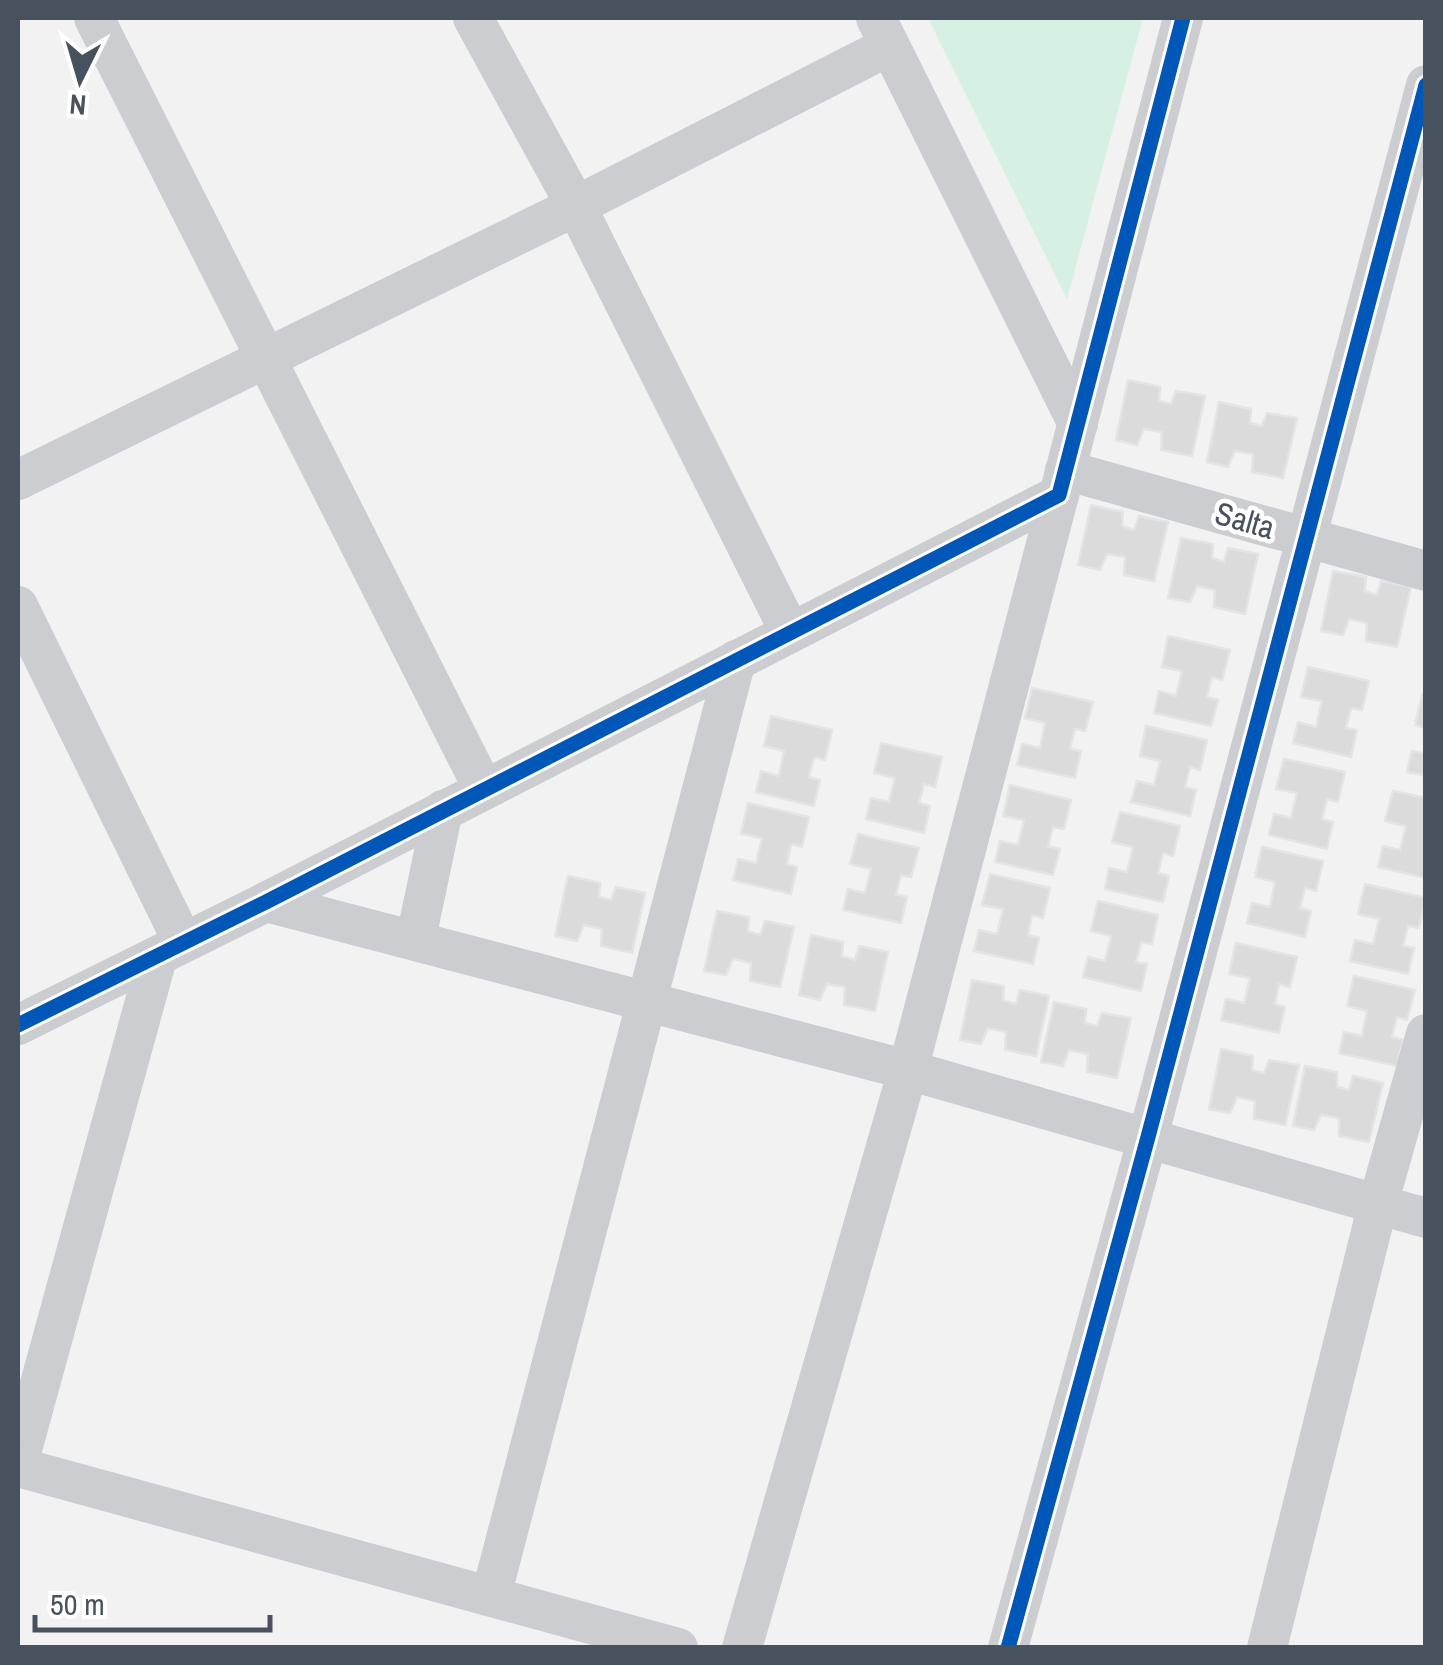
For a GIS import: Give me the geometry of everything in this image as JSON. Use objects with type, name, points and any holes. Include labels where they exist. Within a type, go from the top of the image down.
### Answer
[{"type":"street","points":[[94,18],[484,790]]},
{"type":"street","points":[[473,18],[576,206],[790,632]]},
{"type":"street","points":[[742,1648],[908,1070],[1183,18]]},
{"type":"street","points":[[18,480],[576,206],[882,32],[1078,424]]},
{"type":"street","points":[[1008,1648],[1426,85]]},
{"type":"street","points":[[18,1025],[790,632],[1062,482]]},
{"type":"street","name":"Salta","points":[[1062,482],[1306,537],[1426,571]]},
{"type":"street","points":[[18,606],[170,950],[18,1466],[678,1648]]},
{"type":"street","points":[[491,1596],[736,660]]},
{"type":"street","points":[[416,938],[443,810]]},
{"type":"street","points":[[266,902],[416,938],[908,1070],[1426,1218]]},
{"type":"street","points":[[1267,1648],[1378,1204],[1426,1034]]},
{"type":"green space","points":[[928,18],[1143,18],[1067,299]]},
{"type":"building","points":[[1128,380],[1160,387],[1159,401],[1171,404],[1176,391],[1205,396],[1192,456],[1161,450],[1162,432],[1144,429],[1137,445],[1116,440]]},
{"type":"building","points":[[1219,402],[1251,409],[1250,423],[1262,426],[1267,413],[1297,418],[1283,478],[1252,472],[1253,454],[1235,451],[1228,467],[1207,462]]},
{"type":"building","points":[[1091,505],[1123,512],[1122,526],[1134,530],[1139,516],[1168,522],[1154,581],[1124,575],[1125,557],[1107,554],[1100,570],[1078,565]]},
{"type":"building","points":[[1181,538],[1213,544],[1212,558],[1224,562],[1228,548],[1258,554],[1245,614],[1214,607],[1215,590],[1197,586],[1190,602],[1168,598]]},
{"type":"building","points":[[1333,571],[1366,577],[1365,591],[1377,595],[1381,581],[1411,587],[1397,647],[1366,641],[1367,623],[1349,619],[1343,635],[1321,631]]},
{"type":"building","points":[[1168,636],[1230,650],[1222,680],[1212,677],[1207,697],[1218,700],[1211,726],[1154,713],[1159,691],[1176,696],[1182,671],[1162,667]]},
{"type":"building","points":[[1308,667],[1369,681],[1362,710],[1351,708],[1346,728],[1357,730],[1351,757],[1293,743],[1298,722],[1316,727],[1322,701],[1301,697]]},
{"type":"building","points":[[1032,688],[1093,702],[1085,731],[1075,729],[1070,749],[1081,751],[1075,778],[1017,765],[1022,744],[1040,748],[1045,723],[1025,718]]},
{"type":"building","points":[[1422,695],[1426,696],[1426,728],[1415,725]]},
{"type":"building","points":[[771,716],[832,730],[825,760],[814,757],[809,777],[820,780],[814,806],[756,792],[761,771],[779,776],[784,751],[764,746]]},
{"type":"building","points":[[1146,726],[1207,740],[1200,770],[1190,767],[1185,787],[1196,790],[1190,816],[1131,802],[1137,781],[1154,785],[1160,761],[1140,756]]},
{"type":"building","points":[[881,743],[942,757],[935,787],[924,784],[919,803],[930,806],[924,833],[866,819],[871,798],[889,802],[895,778],[874,773]]},
{"type":"building","points":[[1412,751],[1426,754],[1426,776],[1407,772]]},
{"type":"building","points":[[1284,759],[1345,772],[1338,802],[1327,799],[1322,819],[1333,822],[1327,849],[1269,835],[1274,814],[1291,818],[1297,793],[1276,789]]},
{"type":"building","points":[[1010,785],[1071,800],[1064,829],[1053,827],[1048,846],[1060,849],[1053,875],[995,862],[1000,841],[1018,845],[1024,820],[1003,816]]},
{"type":"building","points":[[1393,791],[1426,798],[1426,878],[1378,867],[1383,846],[1400,850],[1406,826],[1385,821]]},
{"type":"building","points":[[748,803],[809,817],[802,847],[791,844],[787,864],[797,867],[791,894],[733,880],[738,859],[756,863],[762,838],[741,834]]},
{"type":"building","points":[[1120,812],[1180,826],[1173,856],[1163,853],[1158,873],[1169,876],[1163,902],[1105,889],[1109,868],[1127,872],[1133,847],[1112,842]]},
{"type":"building","points":[[858,834],[919,848],[911,877],[901,875],[896,894],[907,897],[901,923],[843,910],[848,889],[865,893],[871,869],[850,864]]},
{"type":"building","points":[[1262,847],[1323,861],[1316,891],[1305,888],[1300,908],[1311,911],[1305,937],[1247,923],[1252,903],[1270,907],[1275,882],[1255,877]]},
{"type":"building","points":[[990,874],[1050,888],[1043,918],[1032,915],[1028,935],[1039,938],[1033,964],[974,951],[979,930],[997,934],[1003,909],[982,905]]},
{"type":"building","points":[[568,876],[600,883],[599,897],[611,900],[616,887],[645,893],[632,953],[601,946],[602,929],[584,925],[577,941],[555,936]]},
{"type":"building","points":[[1365,884],[1426,898],[1419,928],[1408,926],[1403,946],[1414,948],[1408,974],[1350,961],[1355,940],[1373,944],[1379,919],[1358,914]]},
{"type":"building","points":[[1098,901],[1158,915],[1152,944],[1141,942],[1136,962],[1147,964],[1141,991],[1083,977],[1088,957],[1105,961],[1111,936],[1091,931]]},
{"type":"building","points":[[717,911],[749,917],[748,931],[760,935],[765,921],[794,927],[780,987],[750,981],[751,963],[733,959],[726,975],[704,971]]},
{"type":"building","points":[[811,935],[843,942],[842,956],[855,960],[859,946],[888,952],[875,1011],[844,1005],[845,987],[827,984],[820,1000],[799,995]]},
{"type":"building","points":[[1236,943],[1297,957],[1290,987],[1279,984],[1275,1004],[1285,1007],[1279,1033],[1221,1020],[1226,999],[1244,1003],[1250,978],[1229,974]]},
{"type":"building","points":[[1354,976],[1415,990],[1407,1020],[1397,1017],[1392,1037],[1403,1040],[1397,1066],[1339,1053],[1344,1032],[1362,1036],[1367,1011],[1347,1006]]},
{"type":"building","points":[[972,980],[1004,986],[1003,1000],[1016,1004],[1020,990],[1049,996],[1036,1056],[1005,1050],[1006,1032],[988,1028],[981,1044],[960,1040]]},
{"type":"building","points":[[1054,1002],[1086,1009],[1085,1023],[1097,1026],[1102,1013],[1131,1018],[1117,1078],[1087,1072],[1088,1054],[1069,1050],[1063,1066],[1041,1062]]},
{"type":"building","points":[[1221,1049],[1253,1056],[1252,1070],[1264,1073],[1269,1060],[1299,1065],[1285,1125],[1254,1119],[1255,1101],[1237,1097],[1230,1113],[1209,1109]]},
{"type":"building","points":[[1305,1066],[1337,1072],[1337,1087],[1349,1090],[1353,1076],[1383,1083],[1369,1142],[1339,1136],[1339,1118],[1321,1115],[1314,1130],[1293,1126]]},
{"type":"cycle path","points":[[18,1025],[1059,495],[1183,18]]},
{"type":"cycle path","points":[[1008,1648],[1148,1137],[1426,85]]}]
